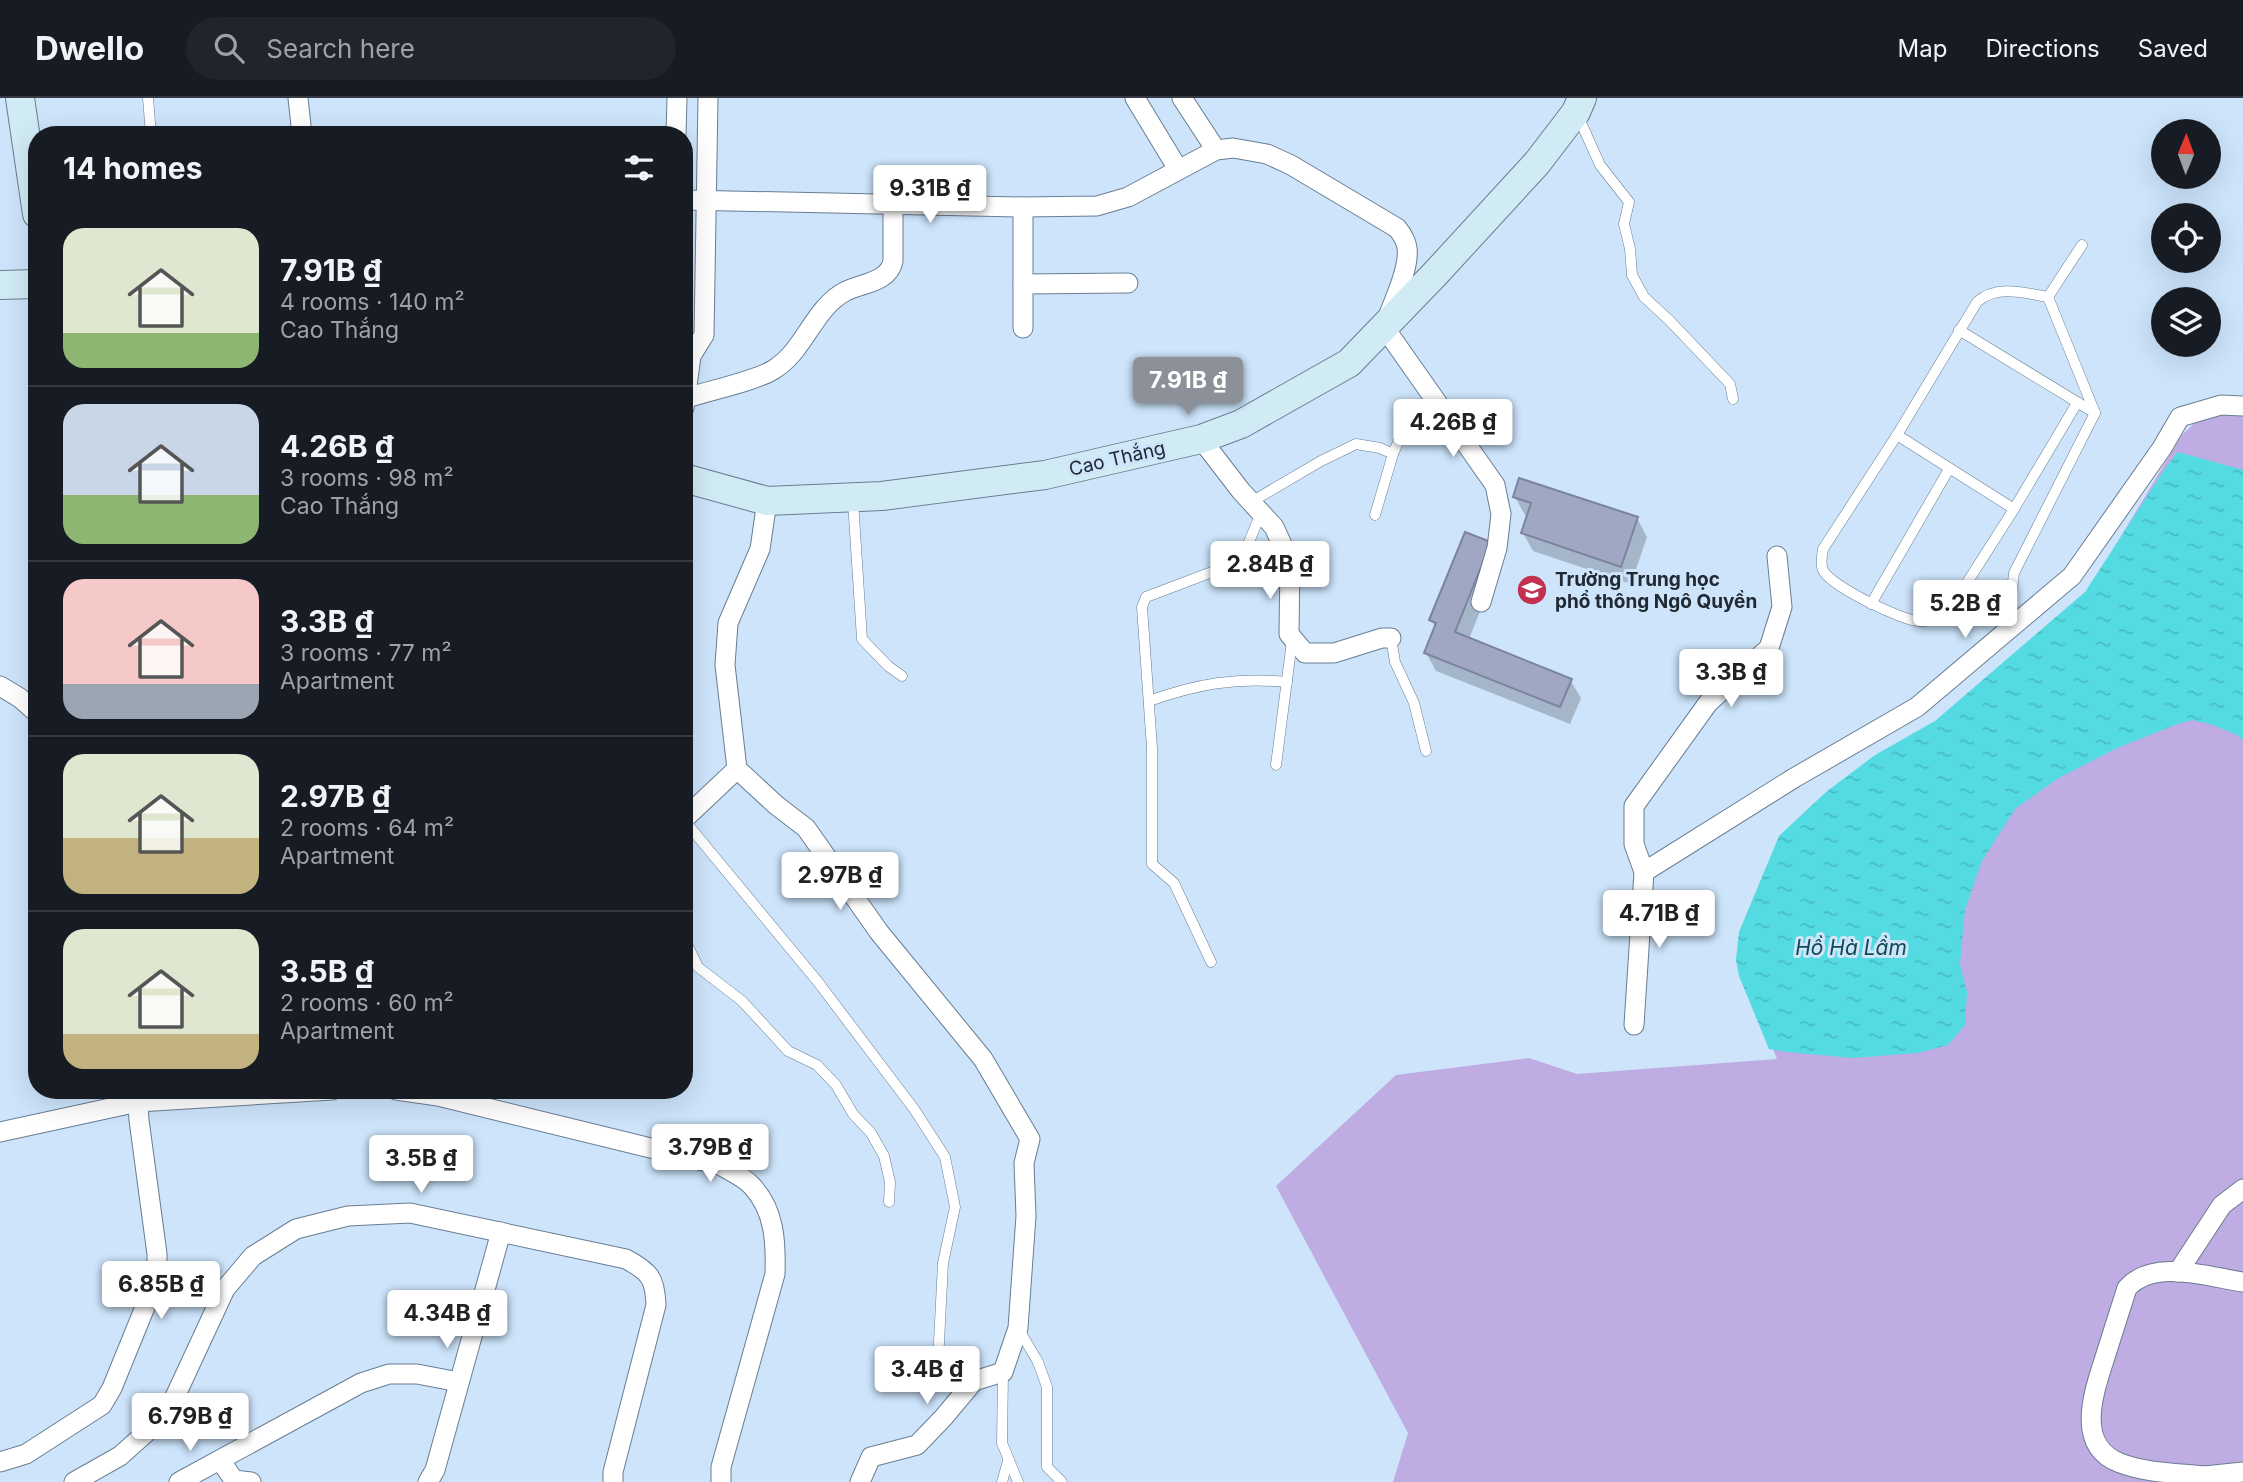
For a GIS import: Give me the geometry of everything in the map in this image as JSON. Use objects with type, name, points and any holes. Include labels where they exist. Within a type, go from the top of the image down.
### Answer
[{"type":"main road","points":[[20,98],[28,153]]},
{"type":"main road","name":"Cao Thắng","points":[[693,480],[767,501],[882,496],[1045,475],[1201,439],[1241,424],[1349,363],[1537,163],[1579,105]]},
{"type":"main road","points":[[0,285],[28,284]]},
{"type":"street","points":[[298,98],[301,126]]},
{"type":"street","points":[[676,126],[677,98]]},
{"type":"street","points":[[693,347],[704,335],[708,98]]},
{"type":"street","points":[[1135,98],[1178,169]]},
{"type":"street","points":[[1182,98],[1216,150]]},
{"type":"street","points":[[693,200],[1097,206],[1114,203],[1216,150],[1242,149],[1268,154],[1397,228],[1407,248],[1407,261],[1384,327],[1495,485],[1501,514],[1497,548],[1481,602]]},
{"type":"street","points":[[693,400],[770,372],[796,350],[834,299],[846,291],[885,276],[892,268],[893,261],[893,205]]},
{"type":"street","points":[[1023,207],[1023,328]]},
{"type":"street","points":[[1023,284],[1128,284]]},
{"type":"street","points":[[1644,872],[1794,778],[1917,707],[2072,576],[2162,448],[2180,417],[2221,405],[2243,406]]},
{"type":"street","points":[[1201,439],[1274,527],[1290,562],[1289,634],[1292,640],[1305,653],[1334,653],[1382,638],[1391,638]]},
{"type":"street","points":[[767,501],[760,549],[728,623],[725,665],[737,769],[806,828],[879,932],[984,1059],[1030,1139],[1024,1163],[1026,1216],[1018,1328],[1003,1372],[974,1381],[917,1445],[871,1457],[860,1482]]},
{"type":"street","points":[[1634,1025],[1644,872],[1634,844],[1634,806],[1708,702],[1769,648],[1783,607],[1777,556]]},
{"type":"street","points":[[0,686],[28,705]]},
{"type":"street","points":[[693,811],[737,769]]},
{"type":"street","points":[[0,1132],[126,1099]]},
{"type":"street","points":[[0,1462],[26,1454],[102,1405],[112,1388],[154,1285],[158,1271],[157,1254],[137,1099]]},
{"type":"street","points":[[450,1099],[720,1165],[751,1185],[770,1214],[776,1243],[775,1274],[721,1467],[722,1482]]},
{"type":"street","points":[[2178,1272],[2222,1205],[2243,1189]]},
{"type":"street","points":[[74,1482],[120,1456],[167,1414],[225,1289],[253,1256],[296,1229],[348,1216],[410,1213],[626,1259],[646,1270],[655,1287],[656,1305],[613,1472],[613,1482]]},
{"type":"street","points":[[428,1482],[435,1470],[501,1232]]},
{"type":"street","points":[[2243,1282],[2178,1272],[2148,1273],[2136,1278],[2127,1288],[2092,1400],[2091,1425],[2100,1450],[2118,1462],[2141,1469],[2204,1479],[2243,1472]]},
{"type":"street","points":[[179,1482],[361,1383],[389,1374],[417,1374],[460,1381]]},
{"type":"street","points":[[220,1460],[238,1481]]},
{"type":"lane","points":[[148,98],[151,126]]},
{"type":"lane","points":[[1579,105],[1600,165],[1629,202],[1624,224],[1632,275],[1644,297],[1730,384],[1733,399]]},
{"type":"lane","points":[[2048,297],[2082,245]]},
{"type":"lane","points":[[2048,297],[2012,291],[1992,293],[1977,302],[1824,549],[1822,569],[1829,580],[1871,604],[1915,621],[1940,618],[1949,611],[2014,509],[2077,403]]},
{"type":"lane","points":[[2013,626],[2011,598],[2014,573],[2095,413],[2048,297]]},
{"type":"lane","points":[[1959,330],[2095,413]]},
{"type":"lane","points":[[1375,515],[1393,454],[1406,424]]},
{"type":"lane","points":[[1896,435],[2014,509]]},
{"type":"lane","points":[[1211,962],[1174,883],[1152,864],[1152,748],[1142,607],[1146,597],[1241,561],[1256,508],[1321,461],[1356,444],[1380,448],[1393,454]]},
{"type":"lane","points":[[1871,604],[1949,469]]},
{"type":"lane","points":[[852,497],[862,639],[888,666],[902,676]]},
{"type":"lane","points":[[1391,638],[1395,662],[1414,703],[1426,751]]},
{"type":"lane","points":[[1276,765],[1292,640]]},
{"type":"lane","points":[[1149,701],[1184,689],[1226,681],[1255,679],[1287,682]]},
{"type":"lane","points":[[693,831],[818,982],[914,1109],[945,1157],[955,1207],[943,1263],[938,1362]]},
{"type":"lane","points":[[693,957],[698,967],[742,1001],[788,1051],[817,1065],[836,1085],[852,1114],[871,1133],[884,1156],[890,1182],[889,1202]]},
{"type":"lane","points":[[1018,1328],[1038,1362],[1047,1387],[1047,1467],[1062,1482]]},
{"type":"lane","points":[[1003,1372],[1002,1443],[1018,1482]]},
{"type":"lane","points":[[1002,1482],[1008,1460]]},
{"type":"shaded area","points":[[2208,410],[2243,413],[2243,1482],[1393,1482],[1408,1433],[1276,1186],[1396,1075],[1529,1058],[1577,1074],[1777,1059],[1743,975],[1950,711],[2085,596],[2182,435]]},
{"type":"water","name":"Hồ Hà Lầm","points":[[2178,452],[2243,470],[2243,740],[2213,725],[2192,720],[2175,725],[2115,749],[2057,779],[2015,809],[1982,861],[1965,910],[1960,964],[1967,992],[1965,1025],[1948,1045],[1918,1053],[1852,1058],[1769,1049],[1739,976],[1736,960],[1739,932],[1779,836],[1826,792],[1875,755],[1935,721],[2085,592]]},
{"type":"building","points":[[1519,478],[1638,517],[1621,567],[1521,533],[1531,503],[1513,497]]},
{"type":"building","points":[[1465,532],[1491,542],[1455,632],[1572,679],[1560,707],[1424,653],[1436,623],[1429,620]]},
{"type":"place","name":"Trường Trung học phổ thông Ngô Quyền","points":[[1532,590]]}]
